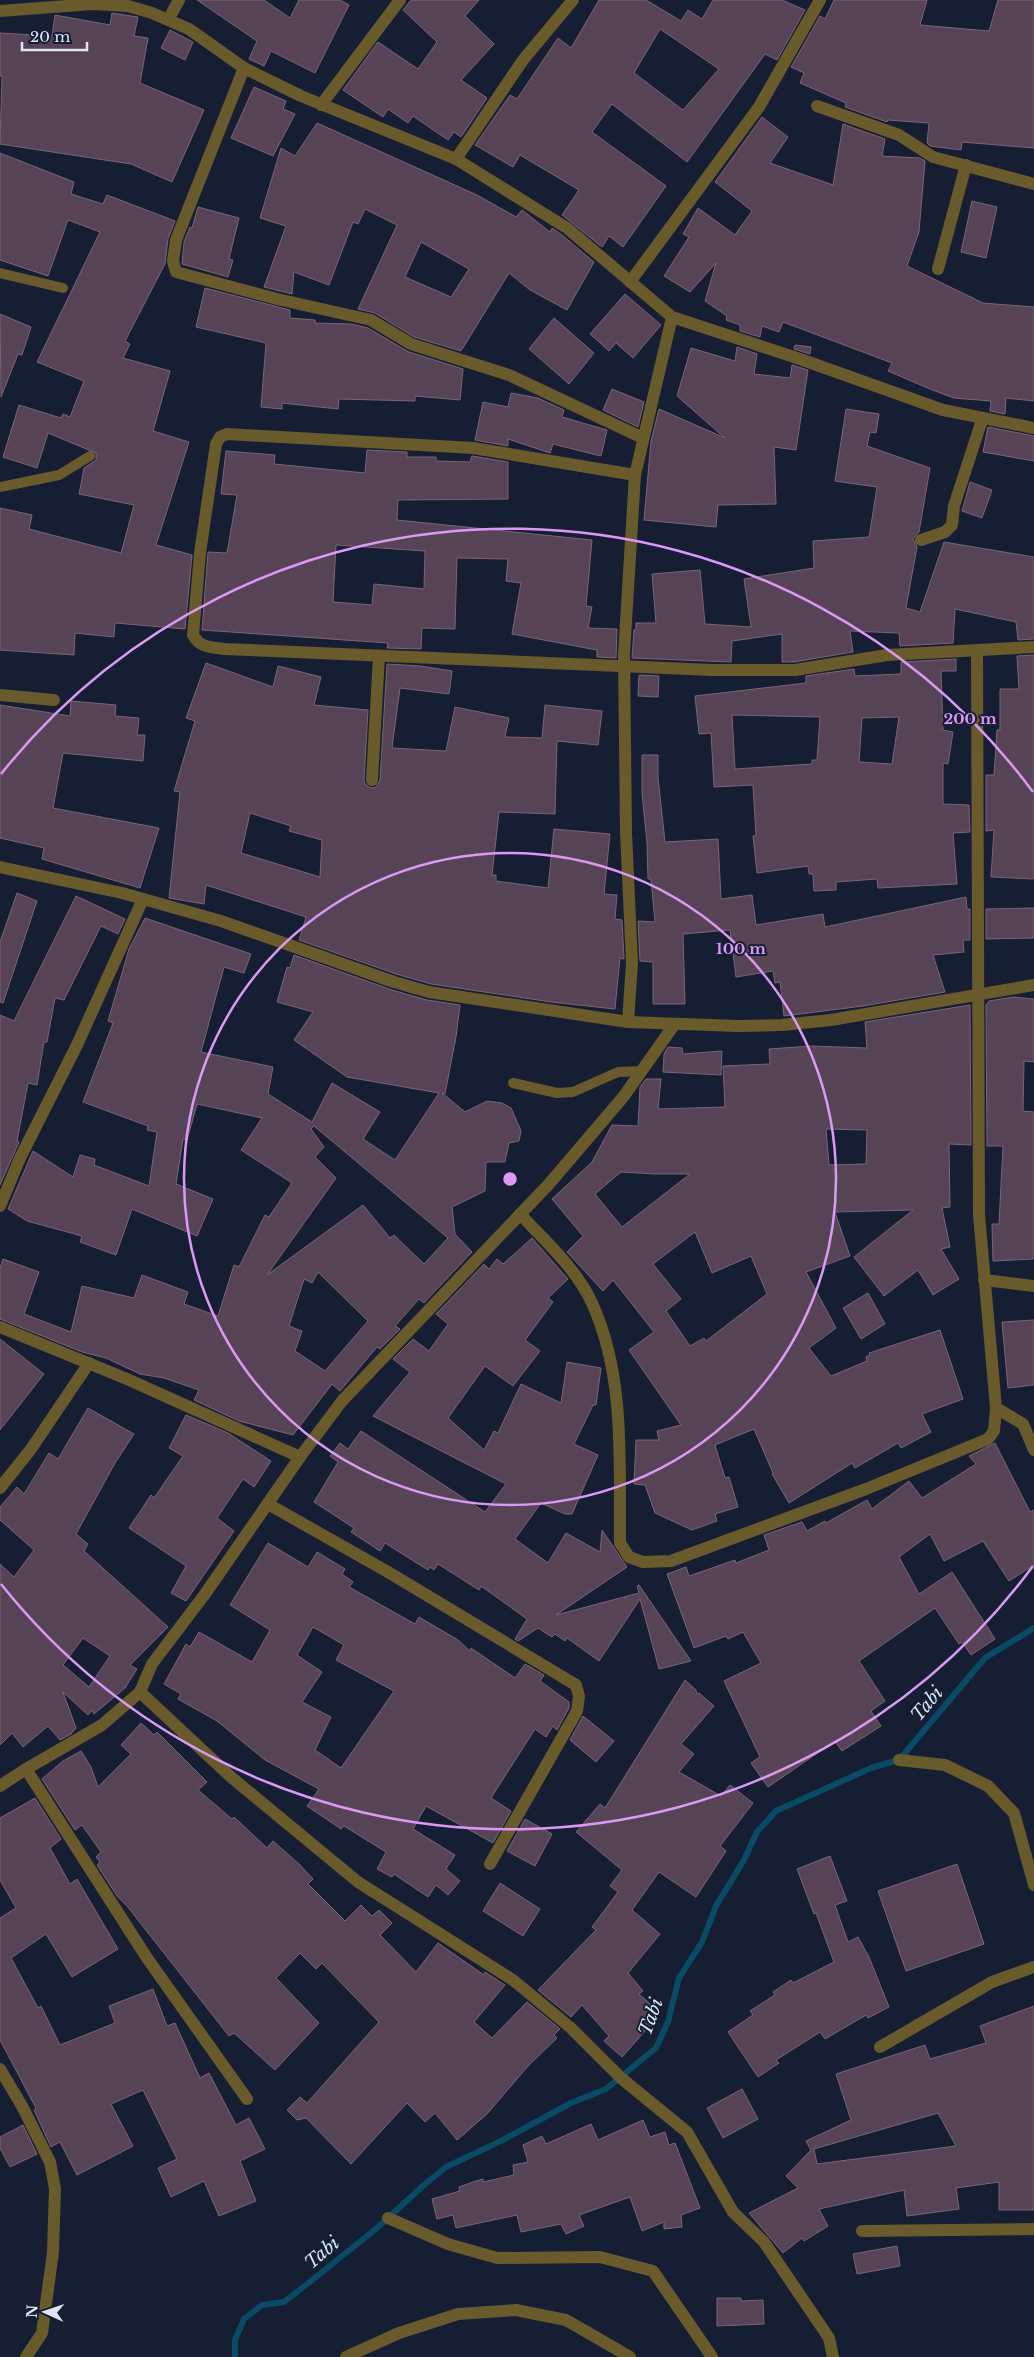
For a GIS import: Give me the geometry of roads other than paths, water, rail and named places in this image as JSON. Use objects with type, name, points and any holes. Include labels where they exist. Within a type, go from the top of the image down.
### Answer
[{"type":"street","points":[[168,20],[179,0]]},
{"type":"street","points":[[321,105],[400,0]]},
{"type":"street","points":[[456,159],[522,60],[573,0]]},
{"type":"street","points":[[630,282],[759,107],[820,0]]},
{"type":"street","points":[[0,11],[94,4],[128,6],[168,20],[189,29],[244,68],[321,105],[456,159],[568,228],[672,317],[800,359],[943,410],[982,420],[1034,428]]},
{"type":"street","points":[[244,68],[176,240],[173,261],[176,272],[277,299],[371,320],[411,344],[509,375],[643,438]]},
{"type":"street","points":[[817,106],[899,135],[925,153],[1034,184]]},
{"type":"street","points":[[938,269],[966,165]]},
{"type":"street","points":[[628,1022],[632,963],[626,832],[624,667],[635,475],[672,317]]},
{"type":"street","points":[[921,540],[945,532],[952,525],[954,506],[982,420]]},
{"type":"street","points":[[635,475],[473,448],[237,435],[220,437],[216,444],[200,553],[194,635],[198,643],[204,646],[225,649],[712,670],[795,670],[886,656],[1034,647]]},
{"type":"street","points":[[520,1214],[570,1268],[592,1302],[610,1355],[618,1399],[620,1543],[629,1557],[643,1562],[671,1561],[866,1489],[988,1438],[994,1431],[996,1408],[979,1215],[977,651]]},
{"type":"street","points":[[372,780],[379,656]]},
{"type":"street","points":[[0,695],[54,700]]},
{"type":"street","points":[[0,867],[143,899],[221,922],[394,982],[429,992],[628,1022],[674,1025],[782,1025],[831,1020],[1034,985]]},
{"type":"street","points":[[0,1206],[20,1158],[77,1044],[143,899]]},
{"type":"street","points":[[0,1786],[26,1768],[102,1725],[140,1692],[152,1664],[205,1594],[300,1457],[342,1401],[585,1143],[642,1070],[674,1025]]},
{"type":"street","points":[[984,1280],[1034,1286]]},
{"type":"street","points":[[0,1327],[89,1363],[300,1457]]},
{"type":"street","points":[[0,1488],[31,1448],[89,1363]]},
{"type":"street","points":[[996,1408],[1023,1424],[1034,1450]]},
{"type":"street","points":[[268,1504],[388,1572],[576,1685],[578,1696],[577,1711],[490,1864]]},
{"type":"street","points":[[140,1692],[231,1777],[358,1882],[513,1980],[570,2028],[620,2078],[687,2132],[733,2212],[764,2242],[824,2330],[829,2338],[832,2357]]},
{"type":"street","points":[[899,1760],[944,1764],[988,1786],[1014,1814],[1034,1885]]},
{"type":"street","points":[[26,1768],[90,1872],[147,1958],[247,2099]]},
{"type":"street","points":[[880,2047],[992,1982],[1034,1967]]},
{"type":"street","points":[[0,2069],[22,2106],[50,2162],[55,2189],[53,2252],[42,2333],[26,2357]]},
{"type":"street","points":[[388,2218],[448,2244],[497,2258],[600,2257],[653,2272],[712,2357]]},
{"type":"street","points":[[862,2231],[1034,2229]]},
{"type":"street","points":[[346,2357],[399,2333],[458,2314],[516,2310],[566,2320],[630,2357]]},
{"type":"lane","points":[[0,273],[64,288]]},
{"type":"lane","points":[[0,487],[59,475],[90,456]]},
{"type":"lane","points":[[513,1082],[557,1093],[573,1092],[618,1072],[642,1070]]},
{"type":"waterway","name":"Tabi","points":[[235,2357],[235,2340],[244,2319],[262,2305],[284,2302],[377,2228],[446,2167],[501,2141],[571,2103],[606,2089],[656,2048],[668,2022],[679,1978],[702,1942],[716,1906],[744,1860],[757,1832],[776,1811],[871,1768],[899,1760],[985,1658],[1034,1628]]}]
